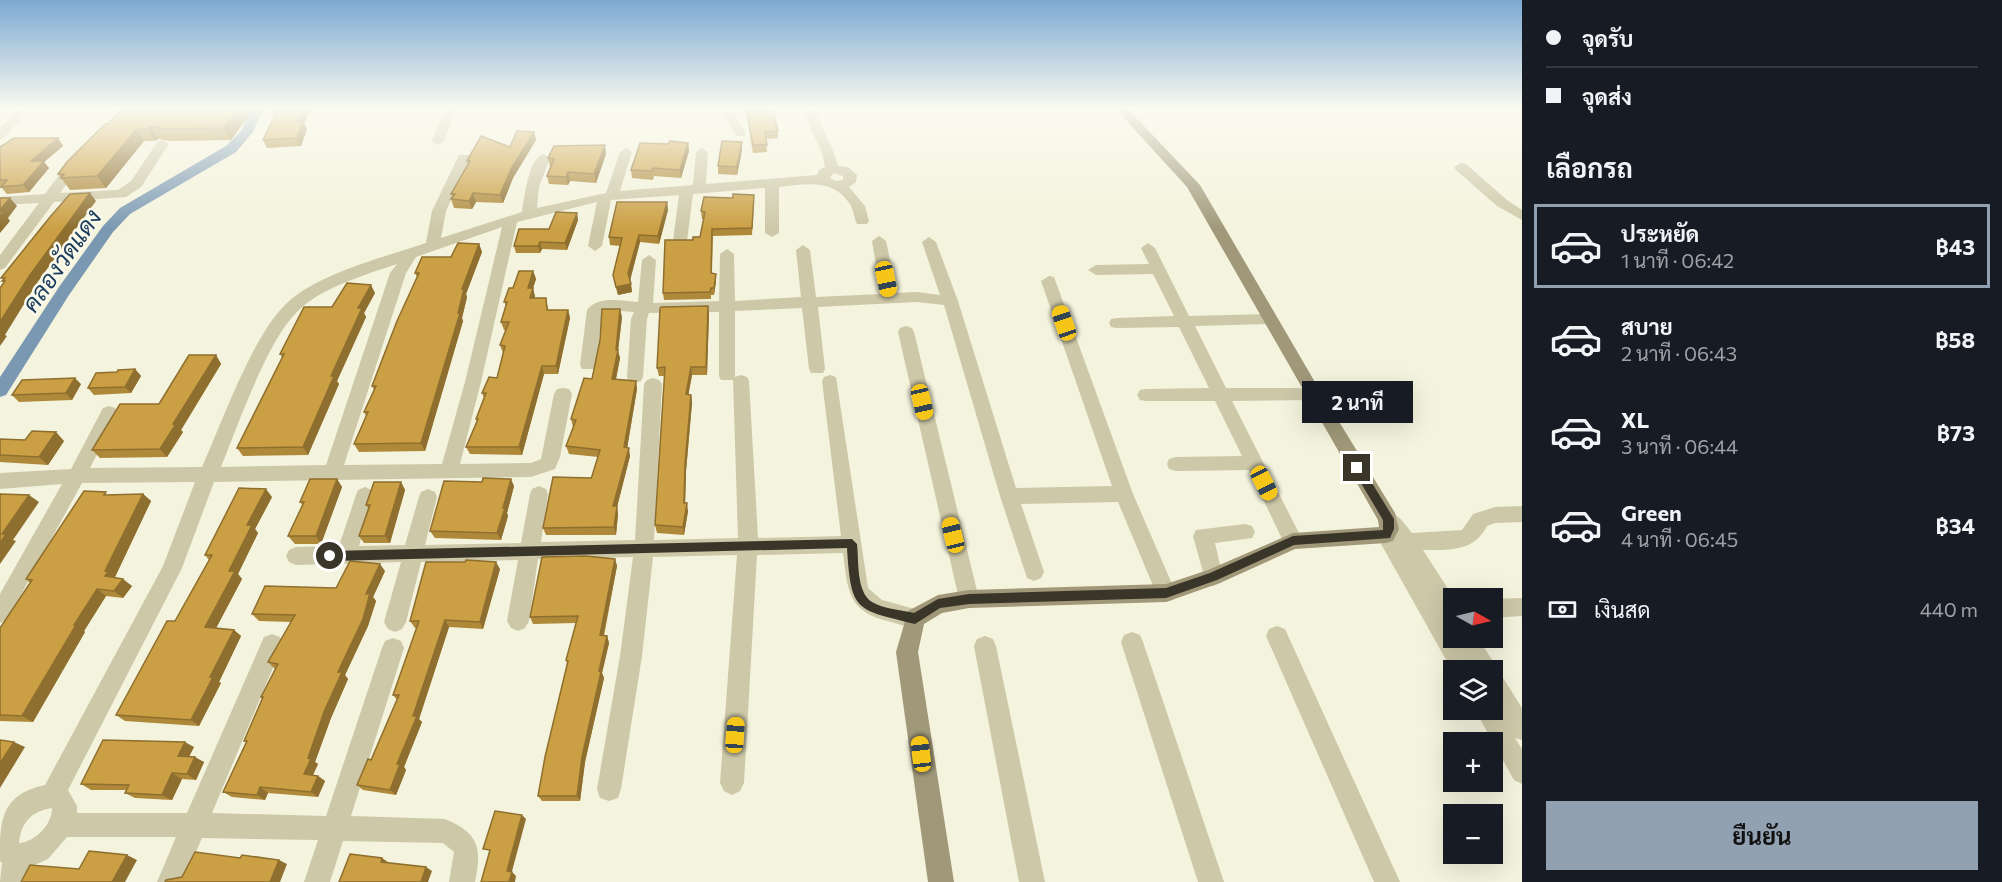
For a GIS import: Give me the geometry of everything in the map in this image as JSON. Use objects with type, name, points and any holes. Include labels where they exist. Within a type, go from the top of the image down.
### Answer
[{"type":"street","points":[[0,201],[115,195],[125,192],[136,184],[160,148]]},
{"type":"street","points":[[826,148],[830,185],[841,186],[858,206],[862,221]]},
{"type":"street","points":[[1159,148],[1193,185],[1393,535],[1443,607]]},
{"type":"street","points":[[0,265],[84,150]]},
{"type":"street","points":[[595,246],[608,196],[626,152]]},
{"type":"street","points":[[680,241],[702,152]]},
{"type":"street","points":[[433,245],[433,229],[437,214],[464,158]]},
{"type":"street","points":[[529,213],[532,187],[543,158]]},
{"type":"street","points":[[1461,167],[1502,203],[1522,216]]},
{"type":"street","points":[[52,796],[172,568],[208,474],[266,343],[292,307],[323,287],[433,245],[529,213],[608,196],[772,185],[827,174]]},
{"type":"street","points":[[772,185],[772,233]]},
{"type":"street","points":[[449,471],[473,382],[511,219]]},
{"type":"street","points":[[879,241],[890,298]]},
{"type":"street","points":[[929,242],[950,301],[1034,572]]},
{"type":"street","points":[[1148,248],[1293,541]]},
{"type":"street","points":[[803,250],[809,302],[824,375],[852,544],[855,580],[860,597],[869,607],[915,618],[938,604],[969,599],[1166,593],[1213,577],[1293,541],[1393,535],[1462,538],[1469,536],[1476,529],[1479,520],[1495,515],[1522,514]]},
{"type":"street","points":[[333,472],[398,273],[411,253]]},
{"type":"street","points":[[727,254],[727,306],[748,545],[732,783]]},
{"type":"street","points":[[609,789],[631,656],[644,549],[644,381],[639,319],[647,299],[649,260]]},
{"type":"street","points":[[1096,270],[1158,268]]},
{"type":"street","points":[[1048,281],[1124,494],[1166,593]]},
{"type":"street","points":[[588,365],[595,310],[605,305],[644,309],[917,297],[950,301]]},
{"type":"street","points":[[1117,323],[1269,319]]},
{"type":"street","points":[[906,332],[969,599]]},
{"type":"street","points":[[0,481],[75,476],[531,470],[548,464],[551,457],[563,394]]},
{"type":"street","points":[[1146,395],[1313,394]]},
{"type":"street","points":[[0,613],[57,513],[109,413]]},
{"type":"street","points":[[1176,464],[1255,464]]},
{"type":"street","points":[[518,621],[539,494]]},
{"type":"street","points":[[1009,496],[1124,494]]},
{"type":"street","points":[[346,556],[365,495]]},
{"type":"street","points":[[395,622],[428,497]]},
{"type":"street","points":[[1213,577],[1203,536],[1245,531]]},
{"type":"street","points":[[296,556],[852,544]]},
{"type":"street","points":[[1503,608],[1522,607]]},
{"type":"street","points":[[915,618],[908,652],[941,882]]},
{"type":"street","points":[[1443,620],[1438,627],[1443,636]]},
{"type":"street","points":[[1277,636],[1387,882]]},
{"type":"street","points":[[1132,642],[1211,882]]},
{"type":"street","points":[[170,882],[272,644]]},
{"type":"street","points":[[985,646],[1032,882]]},
{"type":"street","points":[[317,882],[393,648]]},
{"type":"street","points":[[1503,699],[1522,729]]},
{"type":"street","points":[[1492,720],[1522,772]]},
{"type":"street","points":[[52,796],[60,799],[64,806],[65,815],[62,825],[44,846],[20,856],[10,854],[4,848],[3,827],[26,804],[39,798],[52,796]]},
{"type":"street","points":[[62,825],[195,825],[445,831],[461,838],[468,855],[462,882]]},
{"type":"street","points":[[6,882],[20,856]]},
{"type":"building","points":[[0,148],[46,148],[31,161],[44,161],[23,185],[1,187],[7,180],[0,180]]},
{"type":"building","points":[[81,148],[121,148],[97,176],[61,178],[64,174],[58,174]]},
{"type":"building","points":[[474,148],[524,148],[511,169],[500,195],[473,193],[469,201],[451,199],[455,194],[451,194],[470,161],[467,161]]},
{"type":"building","points":[[553,148],[604,148],[594,174],[568,172],[566,177],[547,176],[554,159],[548,158]]},
{"type":"building","points":[[638,148],[686,148],[680,170],[653,168],[652,171],[631,170]]},
{"type":"building","points":[[721,148],[741,148],[737,167],[718,166]]},
{"type":"building","points":[[90,193],[30,275],[0,322],[0,288],[5,281],[2,281],[5,278],[1,278],[70,194]]},
{"type":"building","points":[[733,194],[754,195],[752,228],[712,229],[711,273],[716,274],[714,288],[711,288],[710,292],[663,293],[665,240],[693,240],[693,237],[700,237],[705,212],[701,211],[704,197],[733,198]]},
{"type":"building","points":[[0,198],[10,198],[0,210]]},
{"type":"building","points":[[617,202],[667,202],[658,236],[639,235],[628,273],[631,284],[616,287],[613,275],[622,238],[609,237]]},
{"type":"building","points":[[556,212],[577,213],[565,243],[540,242],[538,246],[514,246],[519,229],[549,229]]},
{"type":"building","points":[[458,243],[479,244],[462,289],[464,289],[458,313],[460,313],[421,443],[354,444],[368,412],[364,412],[376,386],[372,386],[397,321],[419,273],[415,273],[422,257],[451,257]]},
{"type":"building","points":[[519,271],[533,271],[528,288],[533,288],[530,298],[546,298],[547,310],[568,310],[556,366],[542,366],[519,447],[466,447],[478,419],[476,419],[486,393],[482,393],[489,377],[497,378],[505,346],[500,345],[509,322],[501,322],[507,302],[504,302],[509,288],[513,288]]},
{"type":"building","points":[[347,283],[371,285],[358,308],[362,308],[331,376],[334,376],[303,447],[237,448],[284,354],[280,354],[304,307],[332,307]]},
{"type":"building","points":[[708,306],[706,367],[691,367],[686,394],[691,395],[685,464],[684,503],[687,503],[683,527],[655,525],[665,367],[657,368],[660,309],[661,307]]},
{"type":"building","points":[[602,309],[620,309],[616,350],[618,350],[612,379],[636,381],[624,447],[629,448],[613,506],[617,506],[614,527],[543,528],[553,477],[591,478],[600,450],[566,446],[576,420],[571,419],[584,378],[592,379],[600,340]]},
{"type":"building","points":[[189,355],[216,355],[160,449],[92,450],[120,404],[159,404]]},
{"type":"building","points":[[135,369],[125,387],[88,388],[96,373]]},
{"type":"building","points":[[75,378],[66,393],[12,395],[22,380]]},
{"type":"building","points":[[32,431],[56,432],[39,457],[0,455],[0,439],[25,440]]},
{"type":"building","points":[[483,478],[511,479],[497,533],[430,531],[444,481],[482,482]]},
{"type":"building","points":[[310,479],[337,479],[316,536],[288,536],[304,502],[300,502]]},
{"type":"building","points":[[374,482],[401,482],[385,536],[359,536],[370,505],[366,505]]},
{"type":"building","points":[[239,488],[266,489],[247,525],[252,525],[229,571],[235,571],[205,627],[234,630],[191,720],[116,715],[167,621],[175,621],[212,555],[205,555]]},
{"type":"building","points":[[84,491],[106,492],[104,495],[143,494],[105,571],[108,572],[105,576],[123,579],[114,591],[97,589],[22,716],[0,715],[0,628],[32,580],[26,579]]},
{"type":"building","points":[[0,494],[29,495],[2,534],[6,534],[0,543]]},
{"type":"building","points":[[586,556],[615,559],[600,635],[607,636],[582,757],[577,796],[538,796],[568,661],[566,660],[578,616],[530,617],[542,557]]},
{"type":"building","points":[[466,560],[496,562],[480,622],[445,620],[413,716],[417,716],[397,764],[400,764],[390,790],[357,785],[368,759],[371,760],[399,695],[393,695],[419,621],[410,621],[426,562],[465,562]]},
{"type":"building","points":[[350,561],[380,564],[366,594],[370,593],[363,619],[338,672],[342,672],[324,712],[308,758],[311,759],[304,774],[318,776],[311,792],[260,787],[257,795],[223,792],[247,741],[244,741],[263,697],[261,697],[278,664],[268,662],[295,615],[252,614],[265,586],[336,588]]},
{"type":"building","points":[[0,740],[14,742],[0,763]]},
{"type":"building","points":[[103,740],[185,742],[178,756],[195,757],[187,774],[172,773],[162,795],[125,793],[129,785],[81,784]]},
{"type":"building","points":[[495,811],[522,815],[507,871],[512,872],[509,882],[481,882],[490,850],[483,849]]},
{"type":"building","points":[[89,851],[127,855],[112,882],[21,882],[30,865],[79,869]]},
{"type":"building","points":[[195,852],[279,860],[270,882],[165,882],[182,877]]},
{"type":"building","points":[[350,854],[382,858],[381,862],[426,867],[421,882],[339,882]]},
{"type":"waterway","name":"คลองวัดแดง","points":[[0,391],[64,291],[108,229],[125,211],[232,148]]},
{"type":"route","points":[[330,556],[803,543],[852,544],[855,580],[860,597],[869,607],[915,618],[938,604],[969,599],[1166,593],[1213,577],[1293,541],[1386,535],[1389,529],[1389,519],[1357,468]]}]
